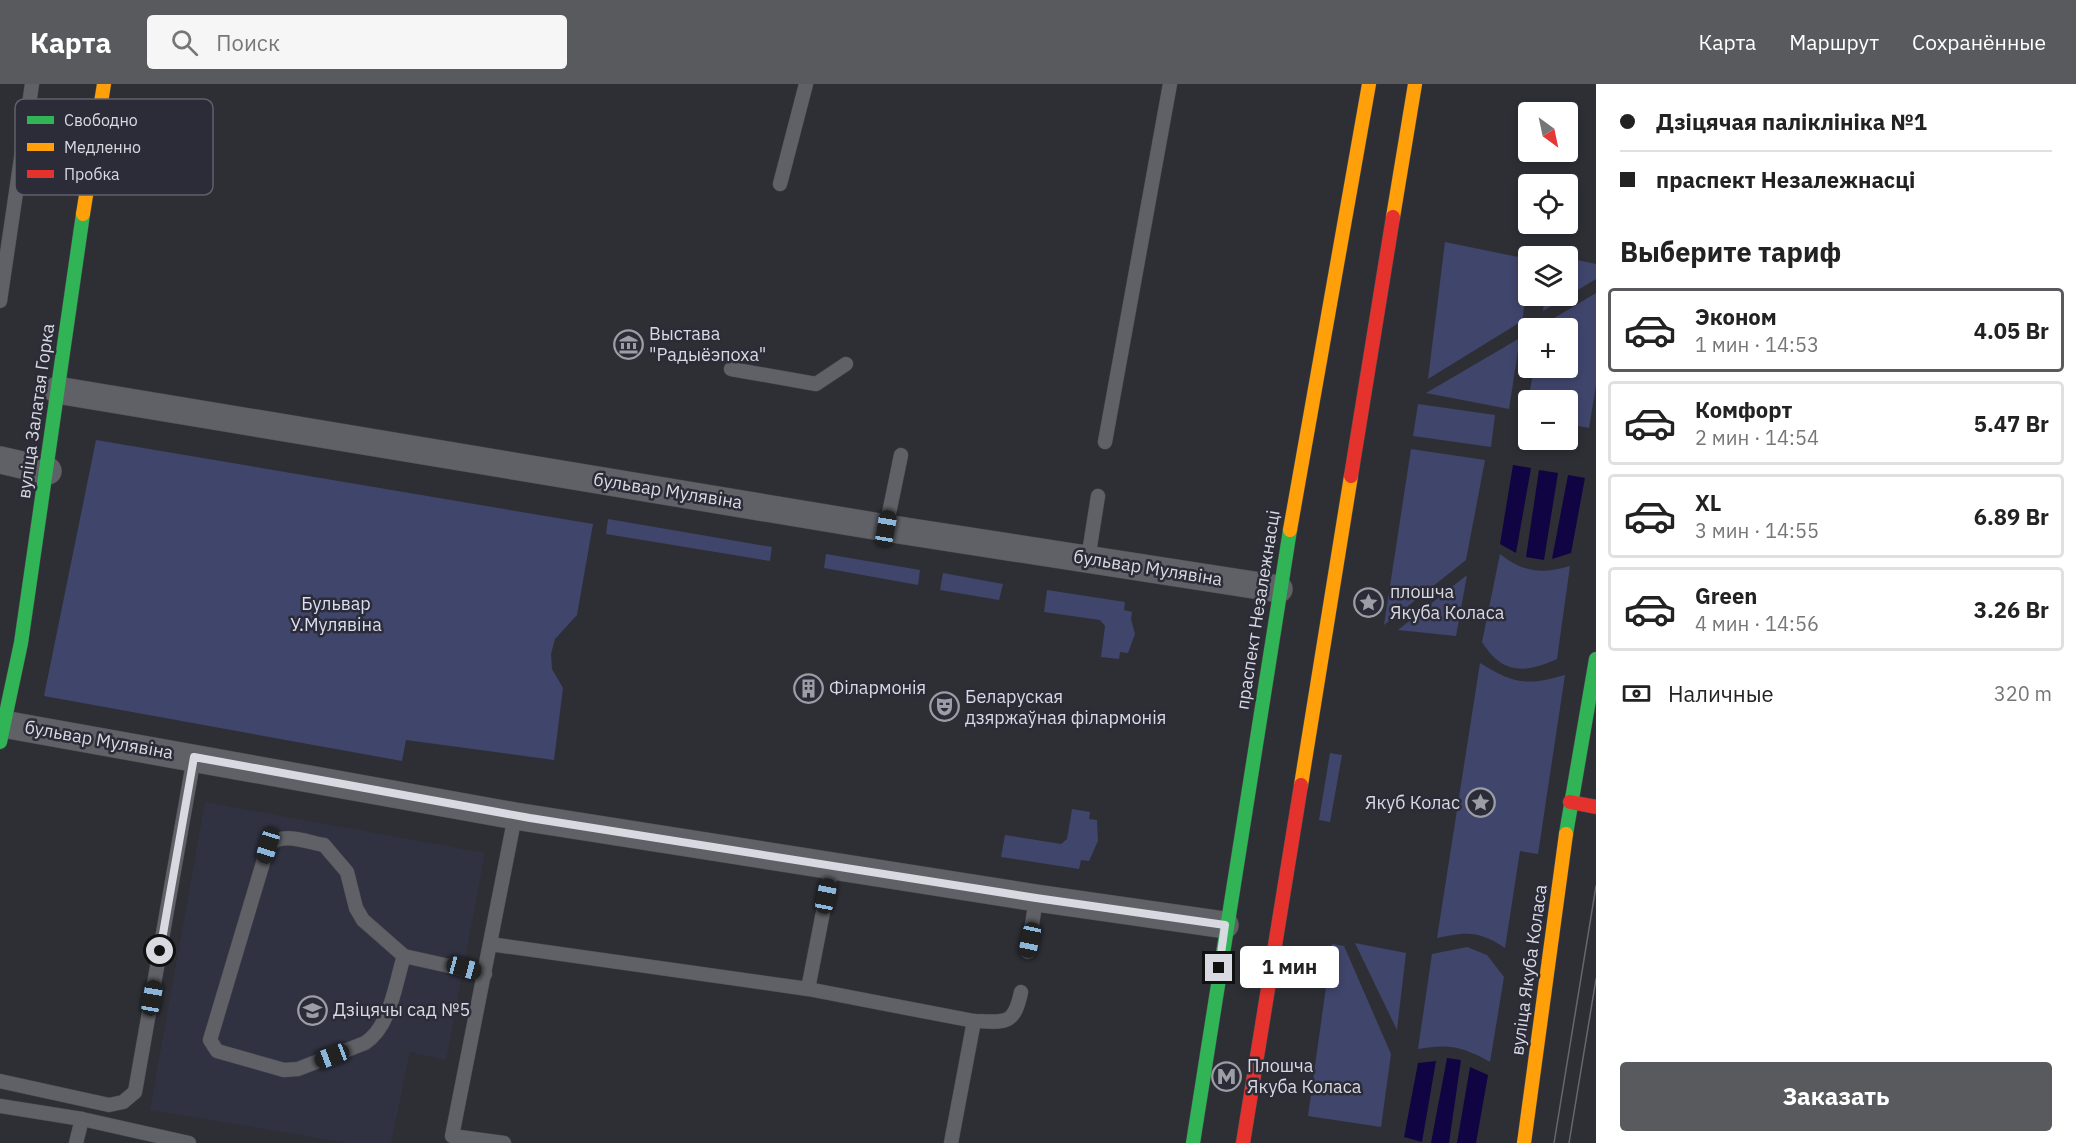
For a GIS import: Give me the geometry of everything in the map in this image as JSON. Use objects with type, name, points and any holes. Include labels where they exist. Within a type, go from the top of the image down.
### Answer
[{"type":"main road","name":"вуліца Залатая Горка","points":[[102,99],[104,84]]},
{"type":"main road","name":"праспект Незалежнасці","points":[[1193,1143],[1225,925],[1279,589],[1369,84]]},
{"type":"main road","points":[[1243,1143],[1415,84]]},
{"type":"main road","name":"вуліца Залатая Горка","points":[[2,733],[16,675],[48,471],[57,390],[87,195]]},
{"type":"main road","name":"вуліца Якуба Коласа","points":[[1524,1143],[1570,802],[1596,659]]},
{"type":"main road","points":[[1570,802],[1596,807]]},
{"type":"street","name":"бульвар Мулявіна","points":[[57,390],[886,528],[1279,589]]},
{"type":"street","points":[[0,460],[48,471]]},
{"type":"street","name":"бульвар Мулявіна","points":[[2,733],[194,757],[515,816],[1036,898],[1225,925]]},
{"type":"lane","points":[[30,99],[32,84]]},
{"type":"lane","points":[[780,184],[806,84]]},
{"type":"lane","points":[[1105,442],[1170,84]]},
{"type":"lane","points":[[0,301],[16,195]]},
{"type":"lane","points":[[731,369],[816,384],[846,364]]},
{"type":"lane","points":[[886,528],[901,455]]},
{"type":"lane","points":[[1088,559],[1098,496]]},
{"type":"lane","points":[[0,1081],[109,1105],[123,1102],[135,1092],[194,757]]},
{"type":"lane","points":[[504,1143],[452,1136],[515,816]]},
{"type":"lane","points":[[404,956],[383,1026],[366,1042],[298,1069],[284,1070],[217,1051],[211,1046],[210,1040],[268,846],[275,839],[282,838],[324,845],[347,872],[356,908],[363,920],[404,956],[485,974]]},
{"type":"lane","points":[[808,988],[832,866]]},
{"type":"lane","points":[[1028,952],[1036,898]]},
{"type":"lane","points":[[490,944],[808,988],[974,1021],[1005,1022],[1012,1018],[1017,1010],[1021,992]]},
{"type":"lane","points":[[951,1143],[974,1021]]},
{"type":"lane","points":[[0,1106],[82,1119],[189,1143]]},
{"type":"lane","points":[[76,1143],[82,1119]]},
{"type":"shaded area","points":[[1513,465],[1531,468],[1516,553],[1500,544]]},
{"type":"shaded area","points":[[1539,470],[1558,473],[1544,560],[1526,557]]},
{"type":"shaded area","points":[[1568,475],[1585,478],[1571,553],[1552,559]]},
{"type":"shaded area","name":"Дзіцячы сад №5","points":[[205,802],[485,853],[446,1060],[410,1052],[391,1143],[349,1143],[150,1110]]},
{"type":"shaded area","points":[[1447,1058],[1461,1060],[1449,1143],[1431,1143]]},
{"type":"shaded area","points":[[1436,1061],[1422,1142],[1404,1137],[1418,1063]]},
{"type":"shaded area","points":[[1470,1067],[1488,1075],[1476,1143],[1457,1143]]},
{"type":"green space","points":[[1445,242],[1518,257],[1518,306],[1524,306],[1522,318],[1518,318],[1518,323],[1428,379]]},
{"type":"green space","points":[[1578,260],[1596,264],[1596,279],[1578,290]]},
{"type":"green space","points":[[1596,293],[1596,385],[1589,428],[1578,426],[1578,390],[1530,390],[1532,378],[1578,378],[1578,318],[1554,318],[1578,306]]},
{"type":"green space","points":[[1518,339],[1509,409],[1426,393]]},
{"type":"green space","points":[[1418,404],[1495,415],[1491,447],[1413,436]]},
{"type":"green space","name":"Бульвар У.Мулявіна","points":[[96,440],[593,524],[577,615],[555,639],[551,654],[552,669],[563,688],[554,760],[406,740],[402,761],[44,696]]},
{"type":"green space","points":[[1411,449],[1485,460],[1466,560],[1384,625]]},
{"type":"green space","points":[[608,519],[772,547],[770,561],[606,534]]},
{"type":"green space","points":[[826,554],[920,570],[918,585],[824,568]]},
{"type":"green space","points":[[1500,554],[1517,565],[1534,570],[1551,570],[1570,566],[1557,659],[1534,667],[1515,668],[1498,660],[1482,642]]},
{"type":"green space","points":[[943,573],[1003,584],[999,600],[940,590]]},
{"type":"green space","points":[[1467,575],[1456,636],[1398,630]]},
{"type":"green space","points":[[1047,590],[1125,602],[1124,610],[1132,612],[1131,619],[1135,634],[1128,653],[1120,652],[1119,659],[1101,657],[1105,626],[1100,620],[1044,612]]},
{"type":"green space","points":[[1480,663],[1502,675],[1521,681],[1540,681],[1565,675],[1538,854],[1520,851],[1505,948],[1480,935],[1456,934],[1437,938]]},
{"type":"green space","points":[[1330,753],[1342,755],[1330,822],[1319,820]]},
{"type":"green space","points":[[1072,809],[1090,812],[1089,819],[1097,820],[1098,841],[1089,861],[1081,860],[1079,869],[1001,857],[1005,835],[1061,844],[1067,839]]},
{"type":"green space","points":[[1355,943],[1406,953],[1397,1030]]},
{"type":"green space","points":[[1332,944],[1344,946],[1391,1054],[1381,1127],[1308,1116]]},
{"type":"green space","points":[[1467,947],[1487,955],[1504,977],[1490,1062],[1455,1048],[1418,1049],[1432,954]]},
{"type":"tram line","points":[[1554,1143],[1596,886]]},
{"type":"tram line","points":[[1569,1143],[1596,979]]},
{"type":"traffic: fast","points":[[0,742],[21,643],[83,214]]},
{"type":"traffic: fast","points":[[1193,1143],[1290,530]]},
{"type":"traffic: fast","points":[[1566,834],[1596,659]]},
{"type":"traffic: slow","points":[[102,99],[104,84]]},
{"type":"traffic: slow","points":[[1290,530],[1369,84]]},
{"type":"traffic: slow","points":[[1393,217],[1415,84]]},
{"type":"traffic: slow","points":[[83,214],[86,195]]},
{"type":"traffic: slow","points":[[1301,785],[1351,476]]},
{"type":"traffic: slow","points":[[1524,1143],[1566,834]]},
{"type":"traffic: jam","points":[[1351,476],[1393,217]]},
{"type":"traffic: jam","points":[[1243,1143],[1301,785]]},
{"type":"traffic: jam","points":[[1570,802],[1596,807]]},
{"type":"place","name":"Выстава \"Радыёэпоха\"","points":[[628,344]]},
{"type":"place","name":"плошча Якуба Коласа","points":[[1369,602]]},
{"type":"place","name":"Філармонія","points":[[808,688]]},
{"type":"place","name":"Беларуская дзяржаўная філармонія","points":[[944,707]]},
{"type":"place","name":"Якуб Колас","points":[[1481,803]]},
{"type":"place","name":"Дзіцячы сад №5","points":[[312,1010]]},
{"type":"place","name":"Плошча Якуба Коласа","points":[[1226,1076]]},
{"type":"route","points":[[160,951],[194,757],[497,813],[1036,898],[1151,912],[1225,925],[1219,968]]}]
